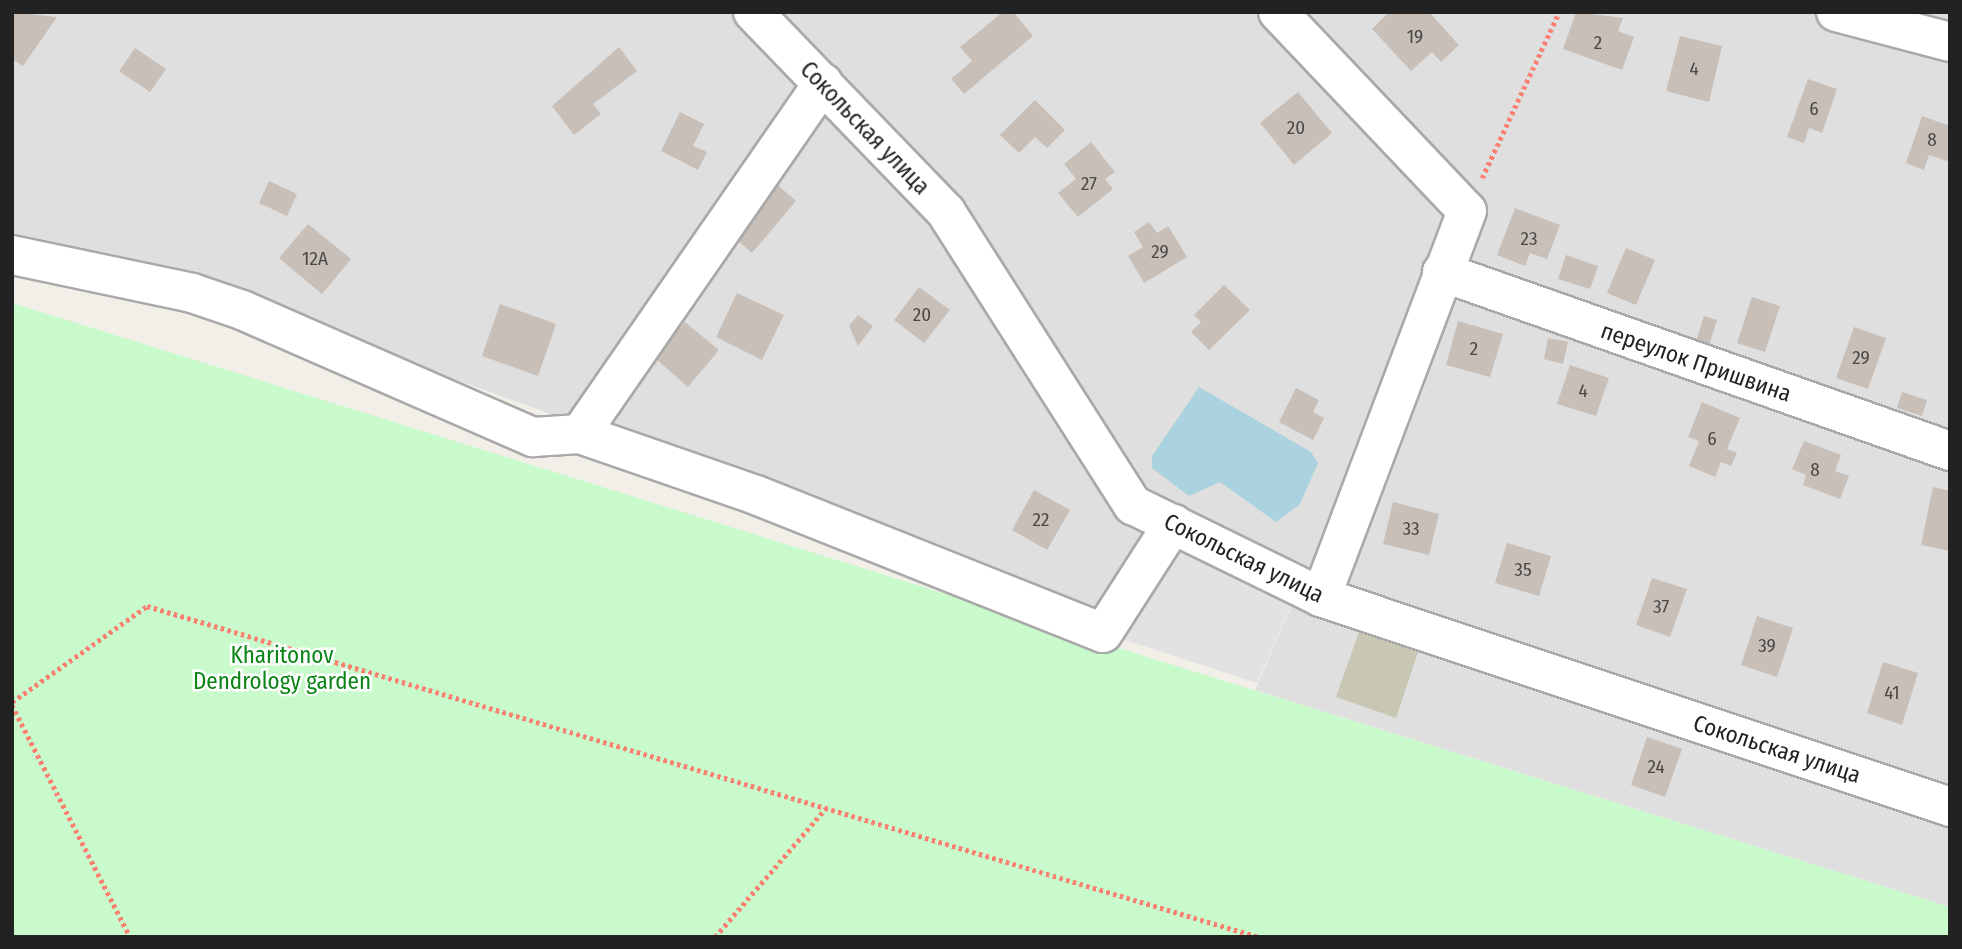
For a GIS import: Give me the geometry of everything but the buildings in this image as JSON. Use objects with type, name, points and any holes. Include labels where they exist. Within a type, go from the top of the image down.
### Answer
[{"type":"street","name":"Сокольская улица","points":[[753,12],[946,212],[1133,505],[1321,597],[1950,807]]},
{"type":"street","points":[[1278,12],[1466,211],[1321,597]]},
{"type":"street","points":[[1836,12],[1950,42]]},
{"type":"street","points":[[580,434],[823,83]]},
{"type":"street","points":[[12,255],[192,293],[533,437],[580,434],[756,495],[1103,634],[1173,524]]},
{"type":"street","name":"переулок Пришвина","points":[[1442,272],[1950,451]]},
{"type":"path","points":[[1466,211],[1559,12]]},
{"type":"path","points":[[130,937],[12,704],[147,606],[1259,937]]},
{"type":"path","points":[[715,937],[826,808]]},
{"type":"shaded area","points":[[12,12],[746,12],[943,215],[1169,525],[1101,631],[760,490],[432,371],[194,289],[12,252]]},
{"type":"shaded area","points":[[761,12],[1950,12],[1950,907],[1255,690],[1302,582],[1138,499],[949,206]]},
{"type":"shaded area","points":[[1173,524],[1300,585],[1257,683],[1103,633]]},
{"type":"shaded area","points":[[1359,632],[1418,652],[1396,718],[1336,697]]},
{"type":"green space","name":"Kharitonov Dendrology garden","points":[[12,303],[1950,907],[1950,937],[12,937]]},
{"type":"water","points":[[1199,387],[1311,452],[1318,463],[1300,504],[1276,522],[1220,482],[1189,496],[1152,468],[1152,456]]}]
